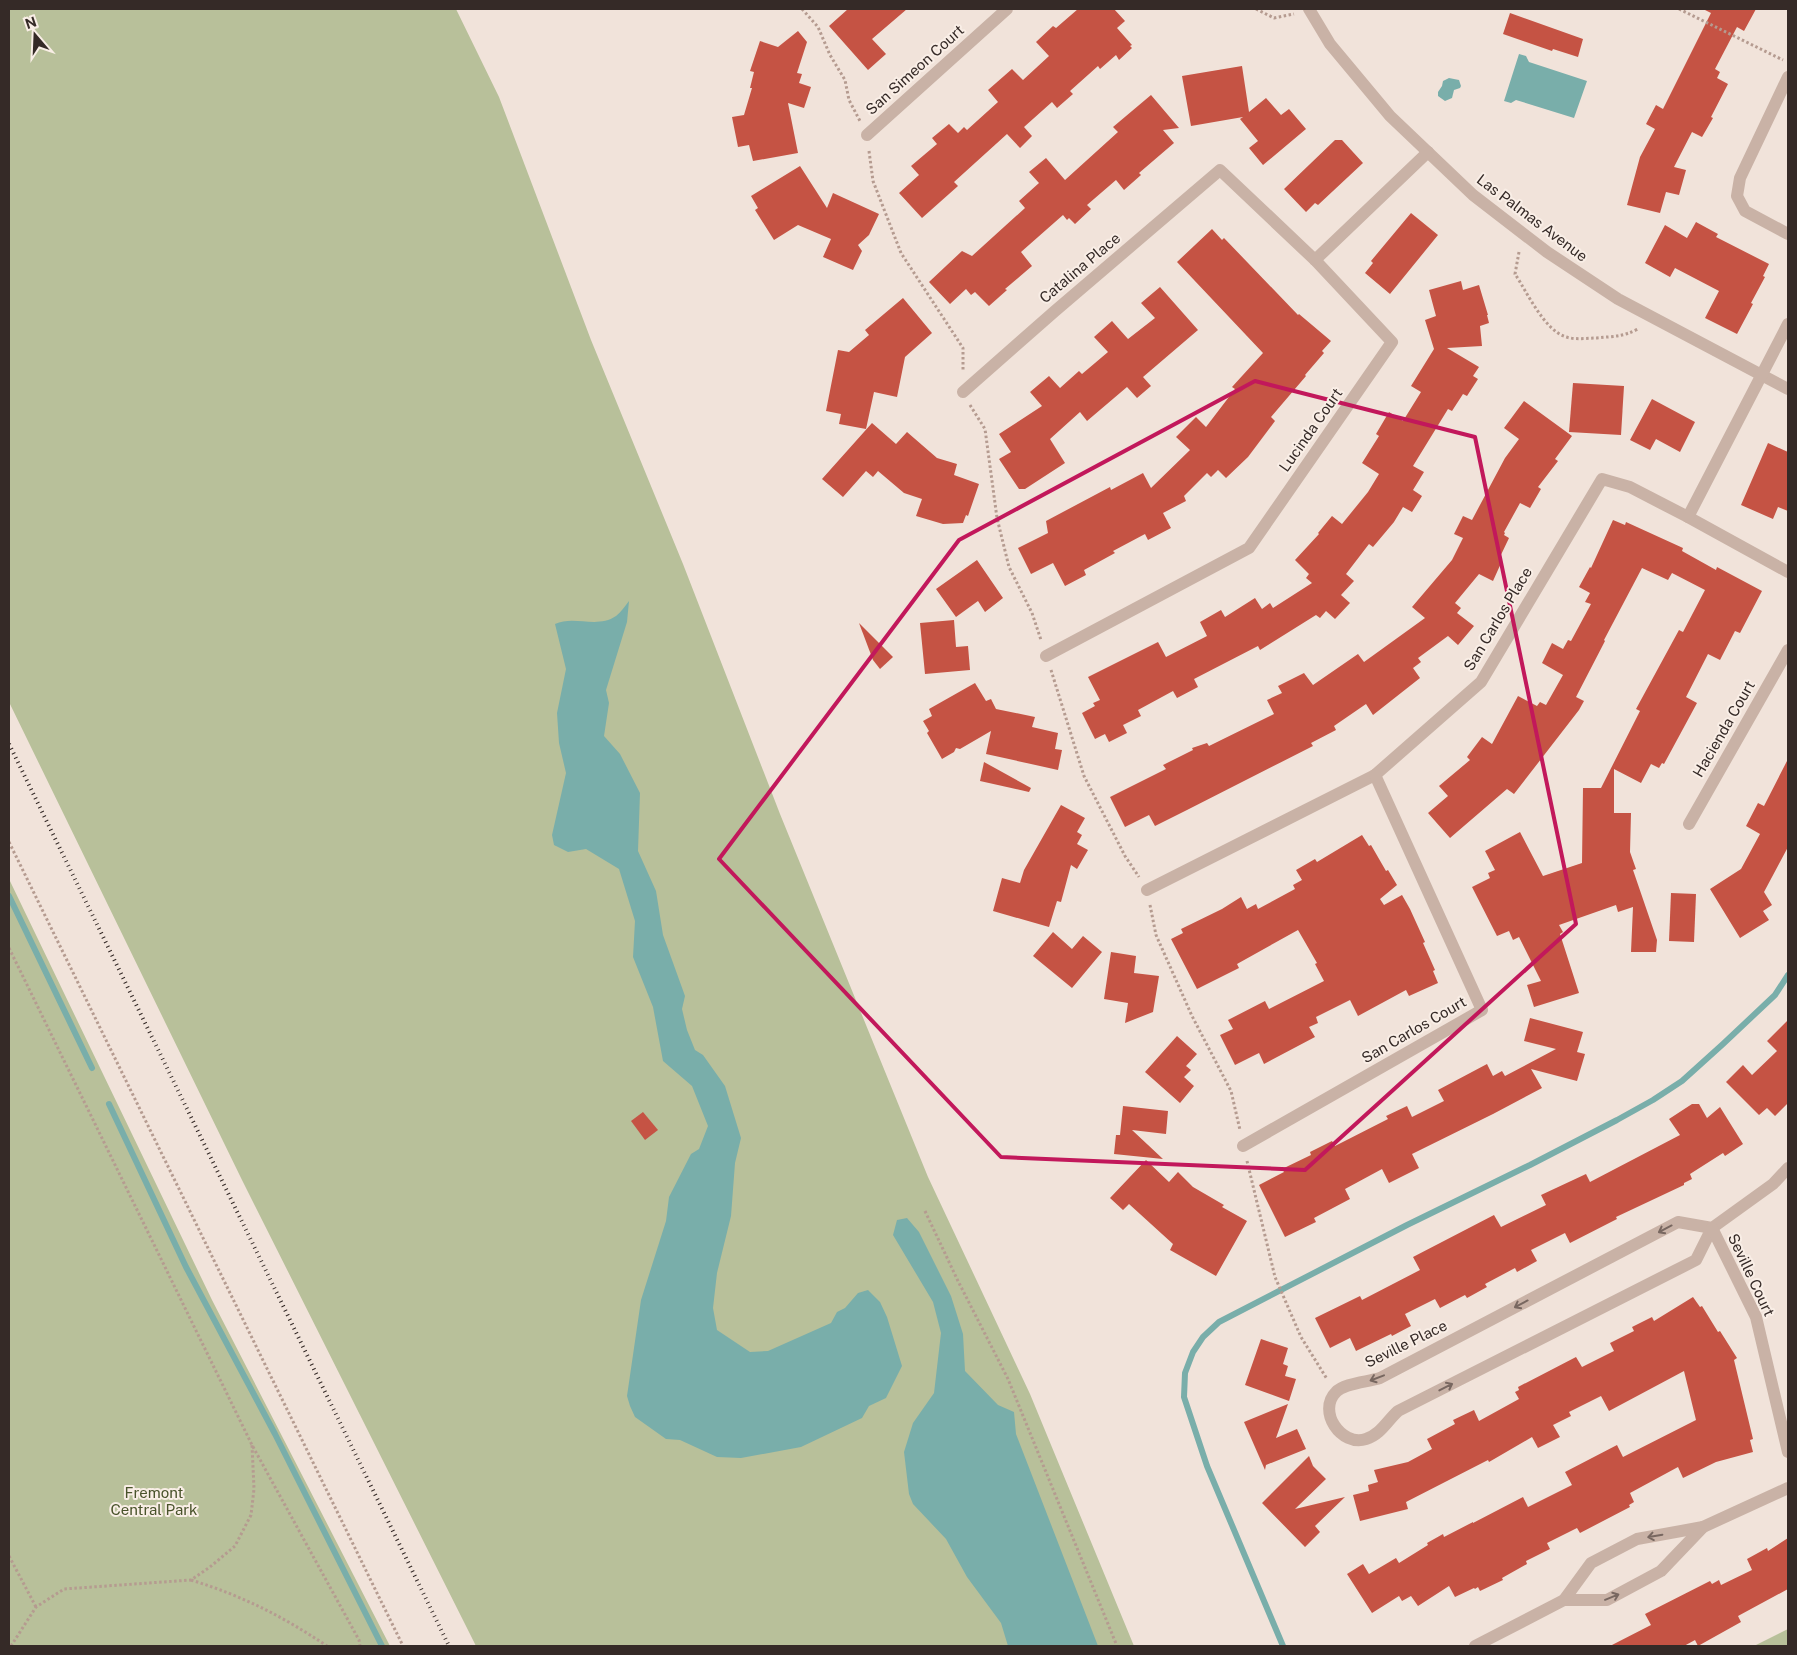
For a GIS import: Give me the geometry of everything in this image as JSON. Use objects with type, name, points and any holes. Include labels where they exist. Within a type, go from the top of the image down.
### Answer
[{"type":"street","name":"San Simeon Court","points":[[867,135],[1007,9]]},
{"type":"street","name":"Las Palmas Avenue","points":[[1309,9],[1330,44],[1390,116],[1473,195],[1547,252],[1618,299],[1788,389]]},
{"type":"street","points":[[1788,77],[1740,178],[1736,196],[1746,211],[1788,234]]},
{"type":"street","points":[[1315,260],[1428,152]]},
{"type":"street","name":"Catalina Place","points":[[963,392],[1220,170]]},
{"type":"street","name":"Lucinda Court","points":[[1046,656],[1249,548],[1392,342],[1315,260],[1220,170]]},
{"type":"street","points":[[1788,324],[1688,517],[1788,572]]},
{"type":"street","name":"San Carlos Place","points":[[1148,890],[1375,776],[1481,682],[1602,479],[1630,487],[1688,517]]},
{"type":"street","name":"Hacienda Court","points":[[1689,824],[1788,650]]},
{"type":"street","name":"San Carlos Court","points":[[1243,1146],[1482,1010],[1375,776]]},
{"type":"street","points":[[1336,1391],[1329,1402],[1333,1425],[1341,1434],[1351,1440],[1370,1437],[1385,1427],[1398,1411],[1696,1260],[1712,1228],[1773,1184],[1788,1168]]},
{"type":"street","name":"Seville Place","points":[[1336,1391],[1348,1384],[1380,1378],[1678,1222],[1712,1228]]},
{"type":"street","name":"Seville Court","points":[[1712,1228],[1756,1317],[1788,1452]]},
{"type":"street","points":[[1474,1646],[1564,1600],[1591,1563],[1637,1539],[1703,1528],[1788,1488]]},
{"type":"street","points":[[1564,1600],[1607,1600],[1662,1571],[1703,1528]]},
{"type":"path","points":[[802,9],[818,27],[830,56],[845,80],[849,100],[867,135],[873,181],[901,253],[963,348],[963,392],[985,429],[997,518],[1010,567],[1032,613],[1084,776],[1125,856],[1148,890],[1156,935],[1192,1016],[1231,1091],[1275,1277],[1301,1337],[1336,1391]]},
{"type":"path","points":[[1256,9],[1274,18],[1309,9]]},
{"type":"path","points":[[1679,9],[1788,63]]},
{"type":"path","points":[[1522,233],[1515,274],[1544,320],[1552,329],[1565,336],[1581,339],[1624,336],[1657,320]]},
{"type":"path","points":[[9,842],[403,1646]]},
{"type":"path","points":[[9,948],[252,1444],[334,1593],[359,1640],[360,1646]]},
{"type":"path","points":[[925,1211],[1008,1379],[1117,1646]]},
{"type":"path","points":[[191,1580],[235,1546],[251,1515],[254,1489],[252,1444]]},
{"type":"path","points":[[9,1556],[36,1606]]},
{"type":"path","points":[[11,1646],[36,1606],[64,1589],[191,1580],[242,1597],[278,1616],[327,1646]]},
{"type":"highlighted area","points":[[1255,381],[1475,437],[1576,924],[1305,1170],[1001,1157],[719,859],[959,540]]},
{"type":"green space","points":[[9,9],[456,9],[499,97],[591,340],[683,564],[780,814],[928,1177],[1030,1394],[1134,1646],[476,1646],[242,1180],[9,702]]},
{"type":"green space","name":"Fremont Central Park","points":[[9,879],[212,1300],[390,1646],[9,1646]]},
{"type":"green space","points":[[1788,1629],[1788,1646],[1754,1646]]},
{"type":"water","points":[[1519,54],[1526,56],[1529,62],[1587,81],[1574,118],[1516,100],[1511,103],[1504,101]]},
{"type":"water","points":[[1449,78],[1459,80],[1461,86],[1454,90],[1452,98],[1445,101],[1438,96],[1438,92],[1443,81]]},
{"type":"water","points":[[629,601],[627,622],[606,690],[609,703],[604,736],[620,754],[640,793],[638,851],[656,891],[663,935],[685,996],[682,1009],[687,1030],[695,1050],[703,1055],[725,1086],[741,1138],[735,1163],[731,1216],[717,1273],[713,1308],[717,1330],[750,1352],[768,1351],[831,1323],[837,1312],[845,1308],[858,1293],[868,1290],[880,1302],[887,1317],[902,1366],[886,1398],[869,1406],[862,1418],[801,1447],[741,1458],[717,1457],[680,1440],[666,1439],[635,1417],[630,1406],[627,1396],[641,1300],[666,1221],[669,1197],[691,1154],[699,1149],[708,1126],[692,1086],[663,1061],[653,1007],[633,957],[635,921],[619,869],[586,849],[568,852],[554,845],[552,835],[566,773],[559,743],[557,713],[566,669],[555,624],[570,621],[593,622],[609,620],[616,616]]},
{"type":"water","points":[[907,1218],[919,1232],[951,1296],[963,1334],[965,1371],[998,1405],[1014,1412],[1016,1434],[1098,1646],[1008,1646],[1001,1623],[967,1577],[946,1539],[913,1504],[909,1494],[904,1452],[913,1423],[934,1393],[941,1333],[933,1302],[893,1235],[897,1220]]},
{"type":"building","points":[[848,9],[907,9],[872,39],[886,54],[868,70],[829,26]]},
{"type":"building","points":[[1078,9],[1114,9],[1125,21],[1117,28],[1132,45],[1130,46],[1132,48],[1119,60],[1116,55],[1100,69],[1098,66],[1070,91],[1073,94],[1057,108],[1052,102],[1024,127],[1032,136],[1020,148],[1007,134],[954,182],[958,186],[922,218],[899,193],[919,175],[911,166],[937,144],[932,138],[949,124],[958,133],[964,127],[967,130],[998,102],[988,90],[1012,69],[1023,80],[1049,56],[1036,42],[1053,26],[1056,28]]},
{"type":"building","points":[[1703,9],[1756,9],[1744,31],[1737,27],[1715,69],[1720,72],[1717,78],[1728,84],[1711,117],[1713,118],[1702,137],[1692,132],[1674,167],[1686,170],[1679,195],[1666,192],[1660,213],[1627,205],[1640,157],[1655,129],[1646,124],[1656,105],[1663,109],[1711,13]]},
{"type":"building","points":[[1510,13],[1583,39],[1578,57],[1553,49],[1552,51],[1503,34]]},
{"type":"building","points":[[798,31],[807,42],[797,73],[802,74],[799,83],[811,87],[804,108],[788,103],[798,153],[753,161],[749,145],[738,147],[732,117],[744,115],[752,88],[750,88],[754,72],[750,71],[760,41],[778,47]]},
{"type":"building","points":[[1242,66],[1249,112],[1266,98],[1281,115],[1289,109],[1306,129],[1263,165],[1249,148],[1258,141],[1240,119],[1243,117],[1191,126],[1182,76]]},
{"type":"building","points":[[1151,95],[1179,128],[1163,130],[1174,143],[1139,173],[1141,175],[1124,190],[1116,180],[1087,205],[1091,209],[1075,224],[1069,218],[1067,220],[1063,215],[1021,252],[1032,266],[1005,289],[1007,290],[989,306],[975,292],[971,295],[966,289],[950,304],[929,282],[962,251],[972,256],[1025,208],[1019,201],[1039,183],[1029,172],[1046,158],[1065,180],[1118,132],[1113,127]]},
{"type":"building","points":[[1335,140],[1342,140],[1363,163],[1318,205],[1315,203],[1306,212],[1284,189]]},
{"type":"building","points":[[800,166],[827,208],[833,193],[879,214],[869,235],[858,245],[862,251],[853,270],[823,257],[831,239],[798,225],[774,240],[755,210],[758,208],[751,196]]},
{"type":"building","points":[[1411,213],[1438,235],[1390,294],[1365,273],[1373,263],[1371,261]]},
{"type":"building","points":[[1696,222],[1718,234],[1716,237],[1769,264],[1763,276],[1765,277],[1751,303],[1753,304],[1737,334],[1705,318],[1719,291],[1675,268],[1670,277],[1645,263],[1665,225],[1687,238]]},
{"type":"building","points":[[1212,229],[1222,240],[1224,238],[1298,315],[1331,341],[1322,351],[1324,353],[1306,376],[1271,417],[1275,421],[1248,457],[1226,478],[1218,470],[1211,477],[1207,473],[1184,496],[1186,501],[1163,513],[1171,528],[1148,540],[1145,534],[1113,551],[1115,553],[1084,570],[1086,575],[1065,586],[1053,563],[1031,574],[1018,548],[1048,533],[1046,521],[1110,487],[1111,490],[1143,473],[1151,488],[1190,450],[1176,437],[1196,417],[1206,427],[1235,389],[1232,387],[1263,353],[1177,262]]},
{"type":"building","points":[[1461,281],[1463,290],[1479,285],[1489,323],[1480,326],[1482,346],[1447,348],[1479,367],[1473,376],[1478,379],[1467,396],[1463,394],[1452,411],[1448,409],[1413,466],[1424,472],[1413,490],[1422,496],[1412,512],[1403,507],[1394,522],[1373,547],[1369,544],[1346,574],[1354,581],[1341,595],[1350,603],[1335,619],[1326,611],[1320,618],[1316,615],[1260,650],[1258,646],[1194,679],[1198,687],[1177,698],[1173,691],[1138,710],[1141,716],[1123,725],[1127,733],[1109,742],[1105,734],[1095,739],[1082,713],[1095,706],[1093,703],[1100,700],[1088,677],[1158,642],[1166,657],[1207,636],[1200,622],[1221,610],[1225,617],[1255,598],[1262,609],[1270,603],[1273,608],[1312,583],[1306,578],[1309,574],[1295,560],[1319,534],[1332,516],[1342,524],[1368,492],[1379,474],[1362,463],[1379,436],[1376,434],[1389,412],[1403,421],[1421,392],[1411,386],[1434,349],[1425,320],[1436,316],[1429,290]]},
{"type":"building","points":[[1160,287],[1198,330],[1143,377],[1151,386],[1137,398],[1127,387],[1087,421],[1080,412],[1050,439],[1065,463],[1025,489],[1019,489],[999,459],[1011,452],[999,434],[1042,406],[1030,392],[1049,376],[1060,388],[1079,371],[1082,374],[1108,352],[1094,337],[1112,321],[1128,339],[1155,318],[1141,303]]},
{"type":"building","points":[[903,298],[932,333],[905,357],[897,397],[874,392],[866,429],[839,424],[841,414],[826,411],[838,350],[849,352],[869,335],[865,330]]},
{"type":"building","points":[[1573,383],[1624,386],[1621,435],[1569,432]]},
{"type":"building","points":[[1652,399],[1695,422],[1680,452],[1656,439],[1650,450],[1630,440]]},
{"type":"building","points":[[1524,401],[1572,436],[1555,459],[1558,461],[1538,487],[1541,489],[1530,508],[1520,503],[1504,532],[1504,535],[1509,538],[1499,559],[1502,561],[1493,581],[1479,574],[1455,603],[1461,608],[1457,613],[1474,626],[1458,645],[1448,636],[1418,658],[1421,662],[1413,668],[1420,678],[1373,715],[1366,704],[1334,726],[1336,730],[1311,743],[1313,746],[1155,826],[1149,815],[1125,827],[1110,797],[1166,769],[1163,765],[1193,750],[1192,748],[1207,743],[1209,746],[1274,714],[1267,700],[1282,693],[1278,686],[1304,673],[1313,685],[1358,654],[1364,662],[1425,618],[1412,607],[1452,560],[1463,538],[1454,534],[1463,516],[1472,520],[1505,458],[1519,439],[1504,428]]},
{"type":"building","points":[[872,423],[896,444],[907,432],[937,458],[957,464],[954,475],[979,484],[968,516],[966,515],[963,523],[943,524],[916,516],[922,499],[904,493],[878,471],[873,477],[866,471],[843,497],[822,479]]},
{"type":"building","points":[[1768,443],[1788,452],[1788,511],[1778,507],[1773,519],[1741,505]]},
{"type":"building","points":[[1613,520],[1625,525],[1626,522],[1683,548],[1682,551],[1716,570],[1717,567],[1762,591],[1740,633],[1735,631],[1720,660],[1708,654],[1686,697],[1697,703],[1664,764],[1662,763],[1659,768],[1651,764],[1641,783],[1614,769],[1614,813],[1631,813],[1630,852],[1636,869],[1633,870],[1657,940],[1656,952],[1631,952],[1633,907],[1618,912],[1616,905],[1559,925],[1563,932],[1560,934],[1579,993],[1534,1007],[1527,985],[1541,981],[1519,937],[1513,940],[1509,931],[1497,936],[1472,887],[1490,878],[1488,873],[1495,870],[1485,851],[1520,832],[1543,876],[1582,863],[1583,788],[1601,788],[1640,711],[1636,709],[1679,630],[1683,632],[1705,590],[1672,573],[1668,580],[1642,568],[1576,697],[1584,701],[1579,710],[1514,794],[1507,789],[1450,838],[1428,813],[1448,796],[1439,786],[1470,760],[1467,757],[1482,737],[1492,744],[1518,696],[1537,706],[1540,702],[1546,705],[1563,675],[1542,663],[1552,643],[1563,649],[1568,640],[1571,641],[1591,604],[1585,602],[1590,593],[1579,587],[1591,568]]},
{"type":"building","points":[[977,560],[1003,598],[985,612],[978,601],[956,617],[936,589]]},
{"type":"building","points":[[954,620],[956,647],[968,646],[970,670],[925,674],[920,623]]},
{"type":"building","points":[[859,623],[893,657],[880,669],[873,660]]},
{"type":"building","points":[[975,683],[986,701],[991,699],[996,709],[1035,717],[1032,727],[1058,733],[1055,749],[1062,750],[1058,770],[986,754],[991,731],[960,749],[956,748],[954,752],[942,759],[927,733],[929,731],[923,721],[932,716],[929,709]]},
{"type":"building","points":[[1788,759],[1788,847],[1764,892],[1772,905],[1763,911],[1769,920],[1740,938],[1710,889],[1741,869],[1760,834],[1746,826],[1758,803],[1764,806]]},
{"type":"building","points":[[984,762],[1031,788],[1029,792],[980,781]]},
{"type":"building","points":[[1061,805],[1085,818],[1077,832],[1082,835],[1077,844],[1088,850],[1077,869],[1071,865],[1061,902],[1057,901],[1049,927],[993,911],[1002,878],[1020,883],[1024,870]]},
{"type":"building","points":[[1362,835],[1369,846],[1371,845],[1386,871],[1388,870],[1397,885],[1380,899],[1384,905],[1402,895],[1425,942],[1423,943],[1435,970],[1433,971],[1438,983],[1409,996],[1406,990],[1358,1016],[1350,1000],[1316,1017],[1318,1023],[1309,1027],[1315,1037],[1264,1064],[1259,1053],[1235,1065],[1220,1035],[1233,1029],[1228,1020],[1265,1001],[1269,1009],[1324,981],[1315,964],[1317,963],[1298,930],[1237,964],[1239,968],[1197,989],[1171,939],[1183,933],[1181,929],[1222,909],[1241,897],[1247,909],[1256,904],[1258,909],[1295,889],[1293,885],[1302,880],[1296,870],[1315,859],[1317,862]]},
{"type":"building","points":[[1671,893],[1696,894],[1694,942],[1669,941]]},
{"type":"building","points":[[1053,932],[1072,949],[1083,936],[1102,952],[1072,988],[1033,956]]},
{"type":"building","points":[[1111,952],[1136,956],[1134,973],[1159,976],[1153,1012],[1125,1023],[1128,1003],[1104,999]]},
{"type":"building","points":[[1530,1018],[1583,1032],[1577,1052],[1585,1054],[1577,1081],[1531,1069],[1542,1088],[1412,1154],[1419,1168],[1389,1183],[1382,1169],[1345,1189],[1350,1199],[1314,1218],[1316,1222],[1285,1237],[1259,1185],[1284,1172],[1282,1169],[1311,1155],[1310,1152],[1332,1141],[1335,1146],[1388,1119],[1386,1116],[1407,1106],[1412,1117],[1444,1101],[1438,1090],[1487,1064],[1493,1076],[1502,1071],[1505,1076],[1556,1049],[1524,1041]]},
{"type":"building","points":[[1788,1020],[1788,1103],[1775,1116],[1767,1108],[1759,1115],[1726,1082],[1743,1065],[1752,1075],[1777,1051],[1767,1041]]},
{"type":"building","points":[[1177,1036],[1197,1054],[1186,1066],[1191,1070],[1184,1077],[1194,1086],[1180,1103],[1145,1072]]},
{"type":"building","points":[[1692,1104],[1699,1104],[1707,1118],[1720,1107],[1743,1144],[1725,1156],[1723,1153],[1690,1174],[1692,1179],[1684,1183],[1684,1185],[1616,1217],[1617,1219],[1570,1243],[1565,1233],[1531,1250],[1537,1261],[1517,1272],[1515,1268],[1485,1284],[1487,1287],[1467,1298],[1465,1295],[1440,1308],[1435,1299],[1405,1314],[1411,1326],[1392,1336],[1391,1334],[1356,1351],[1350,1338],[1330,1348],[1315,1318],[1360,1296],[1362,1300],[1420,1270],[1413,1257],[1494,1215],[1501,1227],[1546,1205],[1541,1195],[1586,1174],[1590,1182],[1680,1135],[1669,1119]]},
{"type":"building","points":[[1123,1106],[1168,1111],[1166,1134],[1132,1130],[1163,1159],[1114,1154],[1116,1135],[1120,1135]]},
{"type":"building","points":[[643,1112],[658,1130],[645,1140],[631,1121]]},
{"type":"building","points":[[1146,1160],[1169,1182],[1178,1172],[1193,1187],[1247,1221],[1216,1276],[1170,1250],[1173,1244],[1129,1204],[1123,1210],[1110,1198]]},
{"type":"building","points":[[1693,1297],[1700,1307],[1702,1306],[1737,1358],[1734,1360],[1753,1439],[1750,1440],[1753,1452],[1716,1462],[1683,1478],[1678,1467],[1630,1493],[1634,1502],[1629,1505],[1630,1507],[1580,1533],[1577,1528],[1547,1543],[1550,1549],[1526,1561],[1527,1564],[1502,1578],[1503,1580],[1480,1591],[1478,1587],[1455,1597],[1449,1586],[1418,1606],[1411,1596],[1402,1601],[1399,1596],[1372,1613],[1347,1574],[1363,1564],[1369,1574],[1396,1558],[1399,1563],[1443,1534],[1444,1537],[1523,1497],[1528,1507],[1572,1485],[1565,1472],[1617,1445],[1623,1457],[1696,1420],[1684,1371],[1609,1411],[1601,1396],[1569,1412],[1571,1416],[1553,1425],[1560,1437],[1538,1448],[1532,1437],[1489,1462],[1488,1460],[1406,1502],[1408,1509],[1360,1521],[1353,1495],[1369,1491],[1368,1485],[1378,1482],[1374,1470],[1408,1462],[1432,1449],[1427,1439],[1455,1424],[1453,1420],[1474,1410],[1479,1421],[1519,1399],[1515,1392],[1519,1390],[1518,1387],[1576,1357],[1582,1367],[1614,1351],[1610,1343],[1634,1331],[1632,1327],[1652,1317],[1654,1321]]},
{"type":"building","points":[[1261,1339],[1288,1348],[1283,1364],[1288,1366],[1285,1376],[1296,1379],[1289,1401],[1245,1385]]},
{"type":"building","points":[[1288,1404],[1276,1438],[1297,1429],[1306,1449],[1266,1465],[1265,1470],[1244,1422]]},
{"type":"building","points":[[1309,1456],[1313,1466],[1326,1479],[1295,1509],[1345,1497],[1315,1526],[1320,1532],[1305,1547],[1262,1503]]},
{"type":"building","points":[[1788,1538],[1788,1589],[1738,1616],[1741,1622],[1698,1646],[1695,1640],[1684,1646],[1610,1646],[1651,1625],[1645,1614],[1710,1581],[1712,1584],[1719,1580],[1721,1585],[1752,1570],[1747,1559],[1767,1548],[1768,1551]]},
{"type":"waterway","points":[[9,896],[92,1068]]},
{"type":"waterway","points":[[1283,1646],[1207,1466],[1184,1397],[1185,1373],[1193,1352],[1203,1337],[1219,1322],[1407,1225],[1530,1165],[1653,1100],[1682,1081],[1723,1044],[1775,995],[1788,975]]},
{"type":"waterway","points":[[109,1104],[186,1267],[275,1434],[382,1646]]},
{"type":"railway","points":[[9,744],[449,1646]]}]
